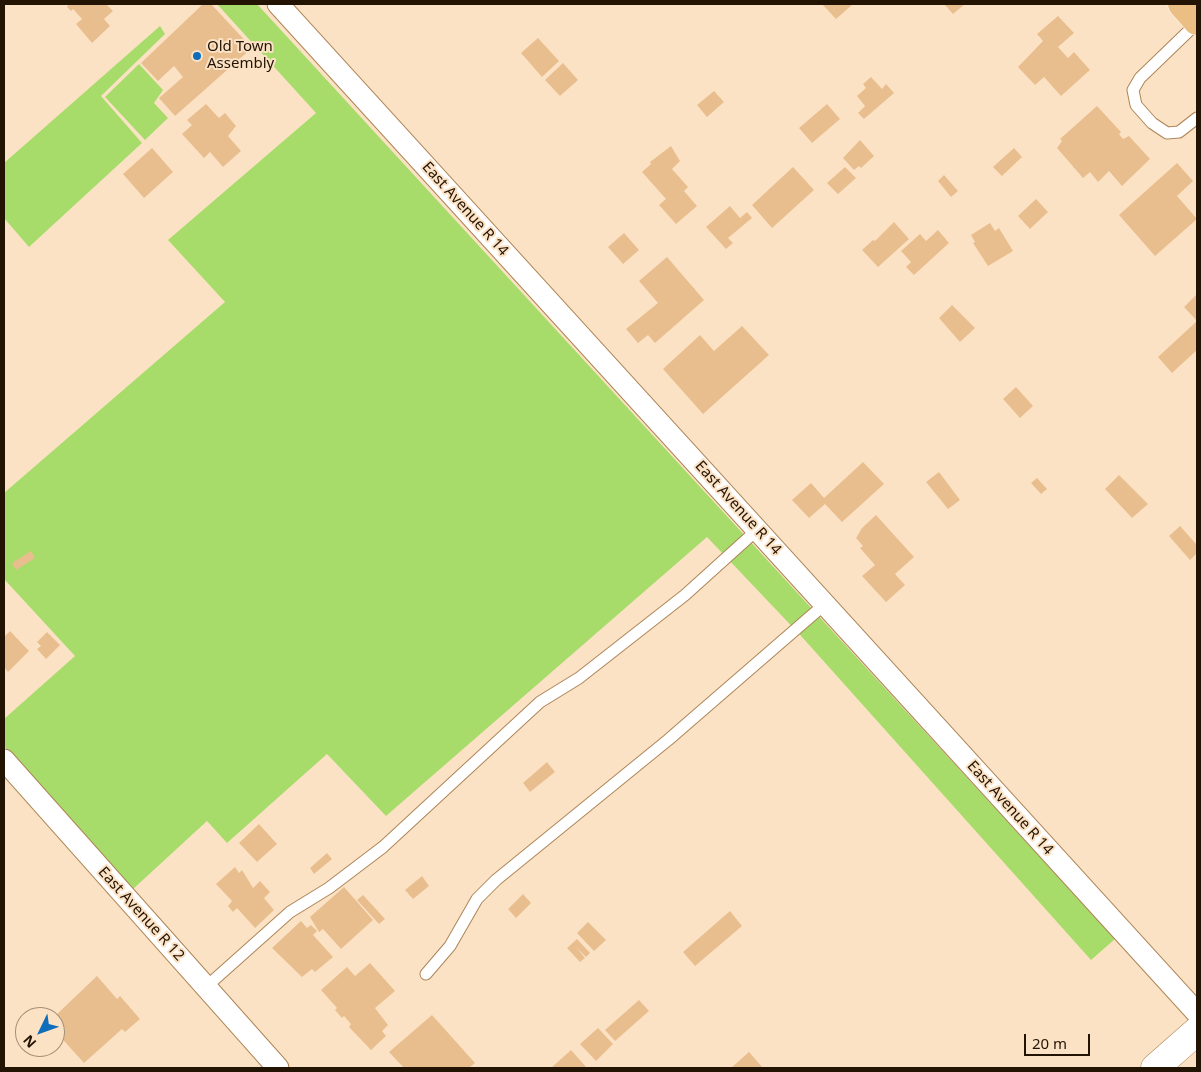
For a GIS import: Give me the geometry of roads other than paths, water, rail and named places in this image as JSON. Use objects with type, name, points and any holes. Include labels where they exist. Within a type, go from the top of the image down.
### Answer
[{"type":"main road","points":[[1182,4],[1197,22]]},
{"type":"street","name":"East Avenue R 14","points":[[278,4],[1197,1013]]},
{"type":"street","name":"East Avenue R 12","points":[[4,760],[278,1068]]},
{"type":"street","points":[[1155,1068],[1197,1031]]},
{"type":"lane","points":[[1197,22],[1140,78],[1133,90],[1136,105],[1152,123],[1167,133],[1180,132],[1197,118]]},
{"type":"lane","points":[[206,987],[290,912],[329,888],[383,848],[540,702],[579,678],[685,595],[757,530]]},
{"type":"lane","points":[[426,974],[450,946],[477,899],[496,880],[668,740],[825,604]]},
{"type":"place","name":"Old Town Assembly","points":[[197,56]]}]
